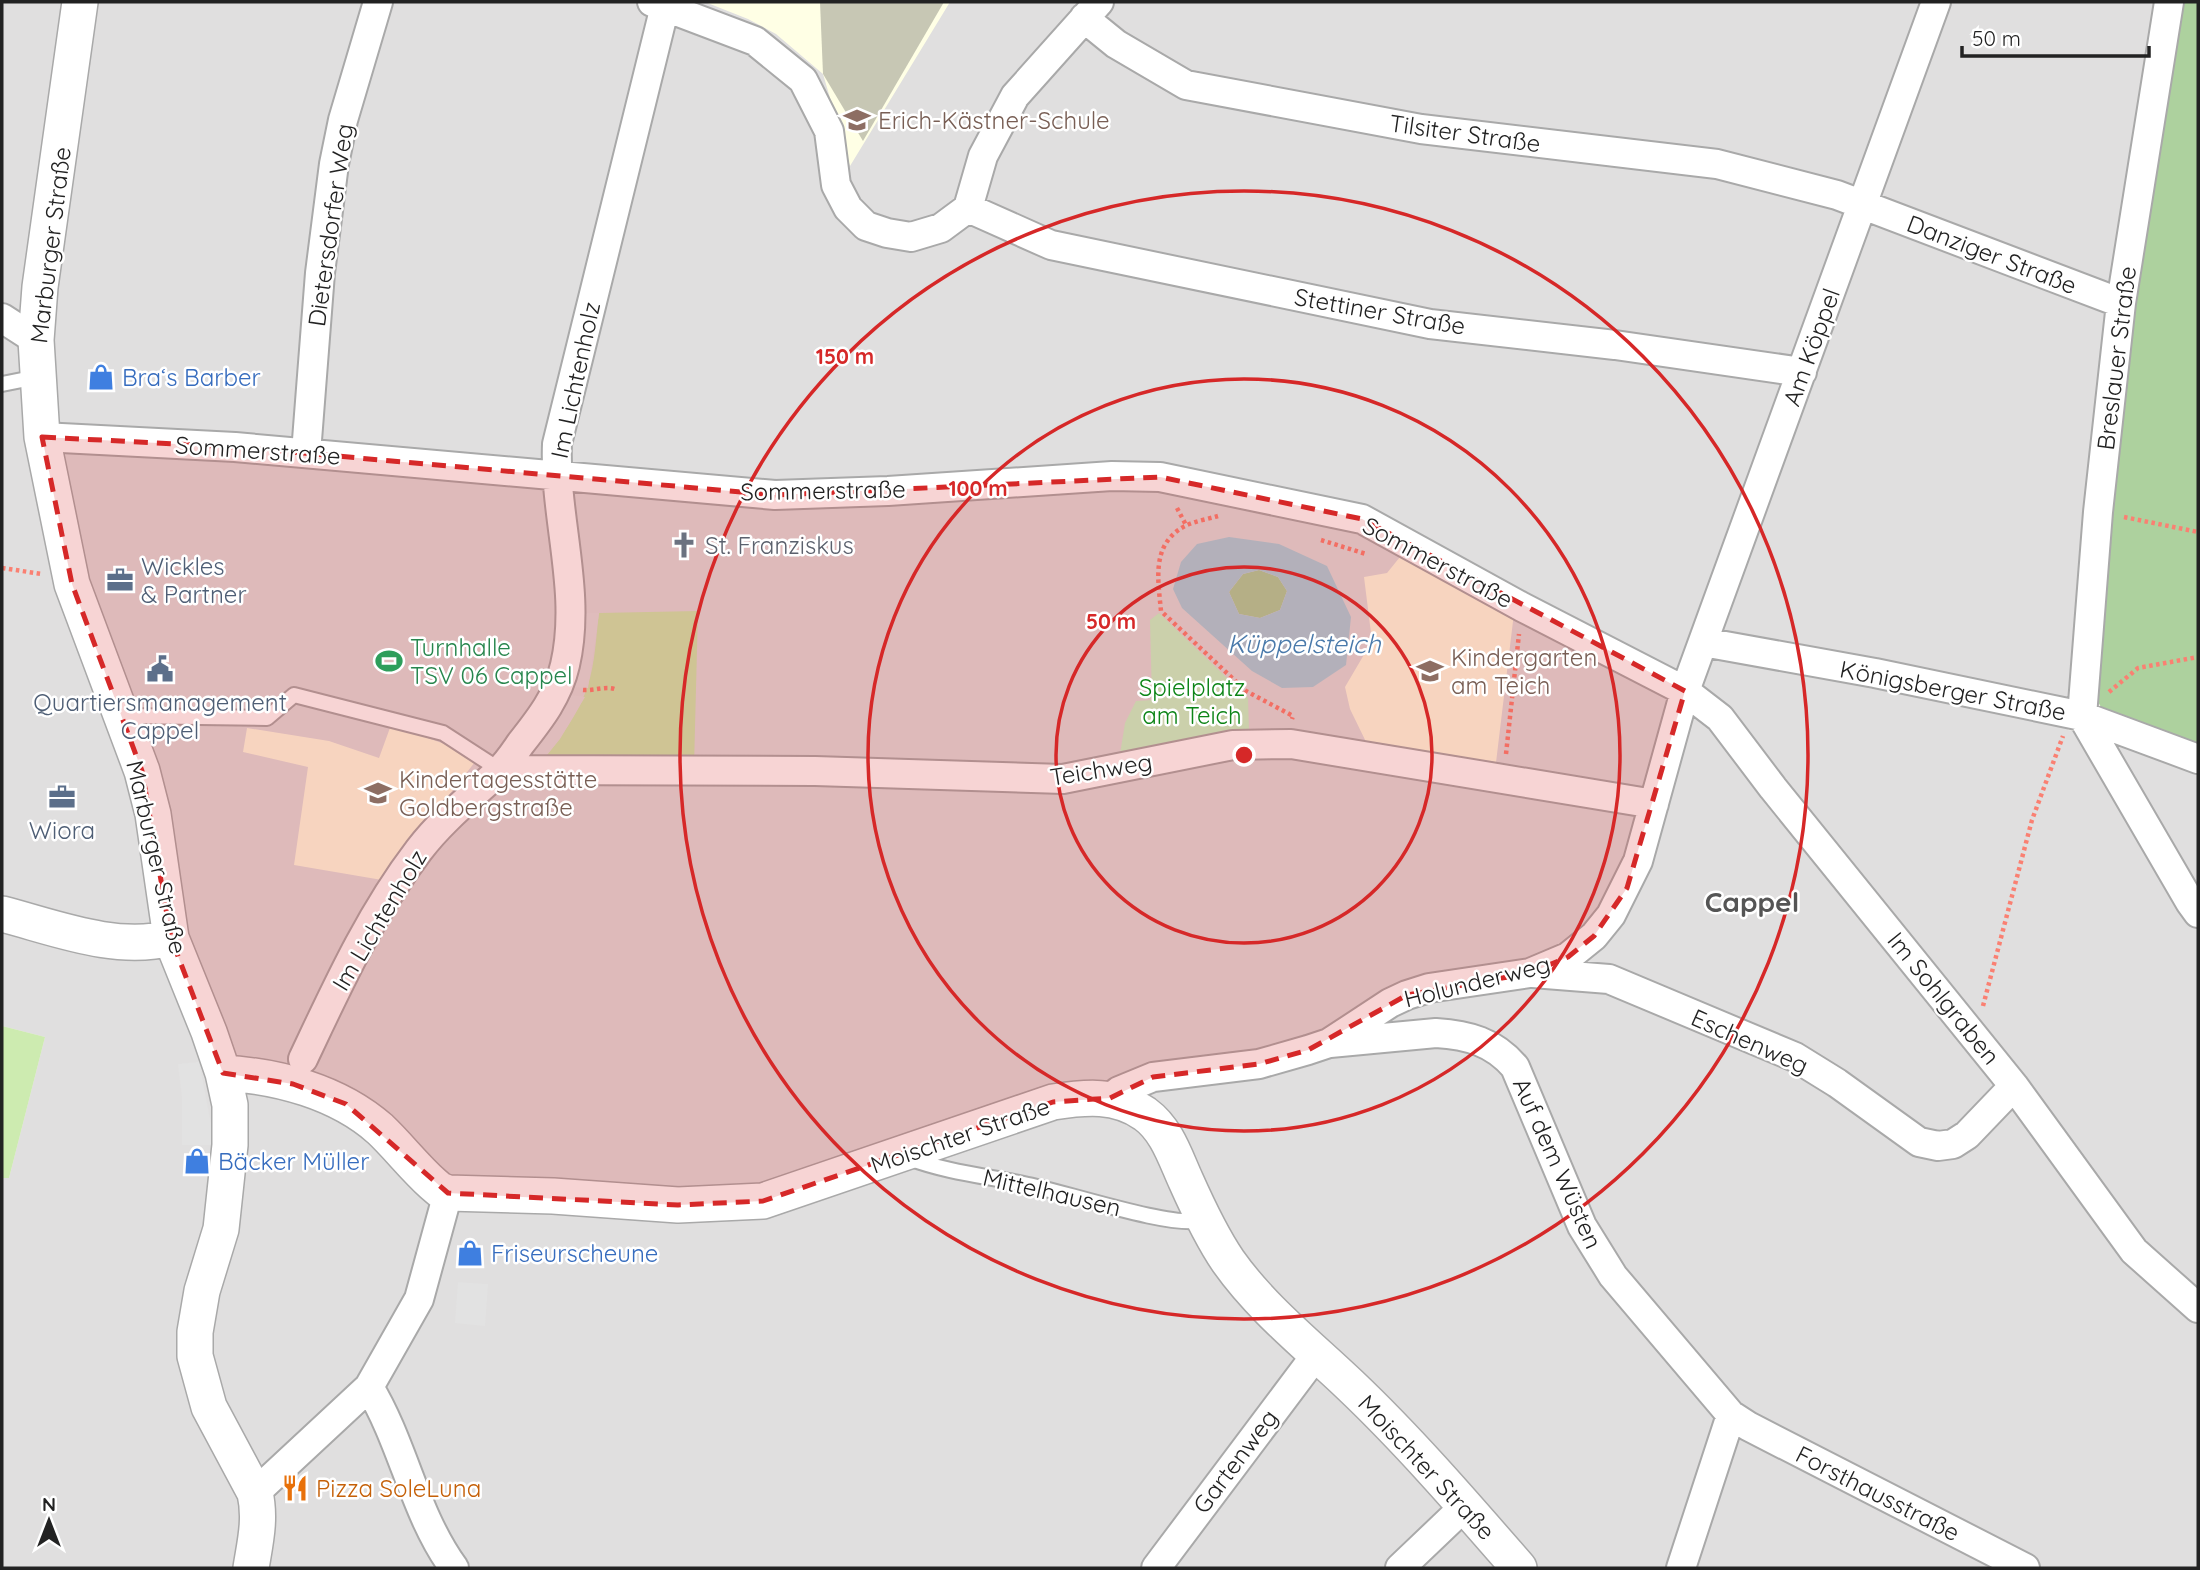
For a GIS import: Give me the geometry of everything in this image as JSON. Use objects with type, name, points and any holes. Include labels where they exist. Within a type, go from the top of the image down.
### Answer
[{"type":"street","name":"Marburger Straße","points":[[80,2],[40,287],[36,340],[43,437],[70,578],[92,643],[142,771],[152,814],[171,938],[223,1073],[230,1105],[228,1171],[221,1229],[202,1291],[195,1332],[195,1356],[209,1407],[255,1493]]},
{"type":"street","name":"Dietersdorfer Weg","points":[[306,453],[320,273],[334,164],[343,121],[378,2]]},
{"type":"street","name":"Am Köppel","points":[[1685,691],[1936,2]]},
{"type":"street","name":"Breslauer Straße","points":[[2077,715],[2121,303],[2169,2]]},
{"type":"street","points":[[661,3],[755,41],[803,80],[829,131],[836,185],[848,208],[866,226],[911,237],[941,228],[968,208],[983,156],[1016,96],[1092,10]]},
{"type":"street","name":"Im Lichtenholz","points":[[303,1059],[359,943],[388,894],[443,820],[500,770],[544,713],[558,689],[569,646],[571,589],[555,474],[556,444],[661,3]]},
{"type":"street","name":"Tilsiter Straße","points":[[1092,10],[1116,44],[1186,85],[1421,129],[1717,164],[1837,194],[1862,205]]},
{"type":"street","name":"Danziger Straße","points":[[1862,205],[2121,303]]},
{"type":"street","name":"Stettiner Straße","points":[[968,208],[1051,245],[1430,324],[1615,345],[1802,372]]},
{"type":"street","points":[[2,318],[36,340]]},
{"type":"street","name":"Sommerstraße","points":[[43,437],[306,453],[775,495],[888,491],[1112,476],[1160,477],[1362,519],[1647,674],[1685,691]]},
{"type":"street","name":"Königsberger Straße","points":[[1703,642],[1875,673],[2077,715],[2198,759]]},
{"type":"street","name":"Holunderweg","points":[[1110,1098],[1119,1091],[1153,1077],[1259,1064],[1329,1043],[1406,995],[1429,988],[1530,973],[1569,957],[1594,936],[1611,915],[1638,862],[1685,691]]},
{"type":"street","name":"Im Sohlgraben","points":[[1685,691],[1720,718],[1773,788],[2014,1086],[2134,1251],[2198,1308]]},
{"type":"street","points":[[2077,715],[2198,913]]},
{"type":"street","name":"Teichweg","points":[[500,770],[814,771],[1063,779],[1233,745],[1291,744],[1654,804]]},
{"type":"street","points":[[2,914],[95,939],[141,943],[171,938]]},
{"type":"street","name":"Eschenweg","points":[[1530,973],[1565,978],[1609,979],[1795,1057],[1837,1083],[1919,1142],[1938,1146],[1953,1144],[1967,1135],[2014,1086]]},
{"type":"street","name":"Auf dem Wüsten","points":[[1329,1043],[1436,1033],[1452,1034],[1480,1041],[1504,1054],[1515,1067],[1582,1227],[1594,1249],[1613,1276],[1731,1416]]},
{"type":"street","points":[[223,1073],[293,1084],[346,1104],[379,1129],[440,1190],[448,1193],[419,1299],[369,1387],[255,1493],[258,1521],[251,1568]]},
{"type":"street","name":"Moischter Straße","points":[[448,1193],[553,1196],[678,1205],[748,1203],[777,1197],[1053,1102],[1087,1097],[1110,1098],[1144,1113],[1164,1133],[1204,1220],[1227,1259],[1256,1297],[1350,1385],[1465,1506],[1519,1568]]},
{"type":"street","name":"Gartenweg","points":[[1156,1568],[1316,1355]]},
{"type":"street","points":[[369,1387],[385,1414],[419,1505],[440,1549],[454,1568]]},
{"type":"street","points":[[1681,1568],[1731,1416]]},
{"type":"street","name":"Forsthausstraße","points":[[1731,1416],[2025,1568]]},
{"type":"street","points":[[1400,1568],[1465,1506]]},
{"type":"lane","points":[[2,384],[38,376]]},
{"type":"lane","points":[[121,716],[267,718],[294,695],[443,733],[500,770]]},
{"type":"lane","name":"Mittelhausen","points":[[901,1155],[950,1170],[1025,1184],[1155,1216],[1193,1223],[1204,1220]]},
{"type":"path","points":[[2098,512],[2198,530]]},
{"type":"path","points":[[1229,516],[1186,525],[1169,537],[1157,565],[1161,611],[1246,691],[1293,716],[1291,744]]},
{"type":"path","points":[[1311,537],[1375,556]]},
{"type":"path","points":[[2,568],[70,578]]},
{"type":"path","points":[[1503,779],[1522,607]]},
{"type":"path","points":[[1975,1037],[2032,820],[2077,715],[2138,668],[2198,657]]},
{"type":"path","points":[[603,688],[617,690]]},
{"type":"highlighted area","points":[[42,437],[235,447],[775,495],[1160,477],[1362,519],[1685,691],[1627,888],[1594,936],[1568,957],[1530,973],[1407,995],[1308,1050],[1259,1064],[1153,1077],[1110,1098],[1053,1102],[763,1201],[678,1205],[448,1193],[346,1104],[293,1084],[223,1073],[171,938],[142,771],[72,584]]},
{"type":"shaded area","points":[[2,2],[2158,2],[2115,281],[2068,692],[2068,730],[2102,737],[2198,769],[2198,1568],[2,1568],[2,1178],[9,1178],[45,1037],[2,1026]]},
{"type":"shaded area","name":"Erich-Kästner-Schule","points":[[705,2],[950,2],[850,166],[823,74],[776,34],[748,19]]},
{"type":"shaded area","name":"Erich-Kästner-Schule","points":[[820,2],[944,2],[863,141],[823,74]]},
{"type":"shaded area","name":"Kindergarten am Teich","points":[[1404,552],[1514,613],[1495,771],[1369,748],[1350,709],[1345,687],[1372,641],[1364,577],[1387,573]]},
{"type":"shaded area","points":[[599,613],[588,688],[562,686],[573,614]]},
{"type":"shaded area","points":[[559,694],[585,697],[560,739],[538,766],[515,757]]},
{"type":"shaded area","name":"Kindertagesstätte Goldbergstraße","points":[[391,725],[453,747],[475,762],[382,880],[294,865],[308,767],[243,752],[247,728],[329,741],[379,758]]},
{"type":"shaded area","points":[[199,1062],[215,1145],[182,1145],[182,1096],[178,1064]]},
{"type":"shaded area","points":[[458,1282],[488,1284],[485,1326],[455,1323]]},
{"type":"green space","points":[[2180,2],[2198,2],[2198,749],[2103,711],[2094,694],[2133,304]]},
{"type":"green space","points":[[1259,570],[1278,577],[1287,591],[1280,610],[1260,618],[1239,614],[1229,592],[1243,574]]},
{"type":"green space","points":[[698,611],[694,767],[538,766],[567,728],[584,696],[592,668],[599,613]]},
{"type":"green space","name":"Spielplatz am Teich","points":[[1159,613],[1248,698],[1249,730],[1120,754],[1125,723],[1136,701],[1152,700],[1150,620]]},
{"type":"green space","points":[[2,1026],[45,1037],[9,1178],[2,1178]]},
{"type":"water","name":"Küppelsteich","points":[[1229,537],[1279,544],[1327,566],[1351,617],[1346,665],[1313,687],[1282,688],[1252,671],[1182,608],[1173,589],[1181,562],[1197,544]],"holes":[[[1259,570],[1278,577],[1287,591],[1280,610],[1260,618],[1239,614],[1229,592],[1243,574]]]},
{"type":"place","name":"Erich-Kästner-Schule","points":[[857,120]]},
{"type":"place","name":"Bra‘s Barber","points":[[101,377]]},
{"type":"place","name":"St. Franziskus","points":[[684,545]]},
{"type":"place","name":"Wickles & Partner","points":[[120,580]]},
{"type":"place","name":"Turnhalle TSV 06 Cappel","points":[[389,661]]},
{"type":"place","name":"Quartiersmanagement Cappel","points":[[160,669]]},
{"type":"place","name":"Kindergarten am Teich","points":[[1430,671]]},
{"type":"place","name":"Kindertagesstätte Goldbergstraße","points":[[378,793]]},
{"type":"place","name":"Wiora","points":[[62,797]]},
{"type":"place","name":"Bäcker Müller","points":[[197,1161]]},
{"type":"place","name":"Friseurscheune","points":[[470,1253]]},
{"type":"place","name":"Pizza SoleLuna","points":[[295,1488]]},
{"type":"district","name":"Cappel","points":[[1752,901]]}]
